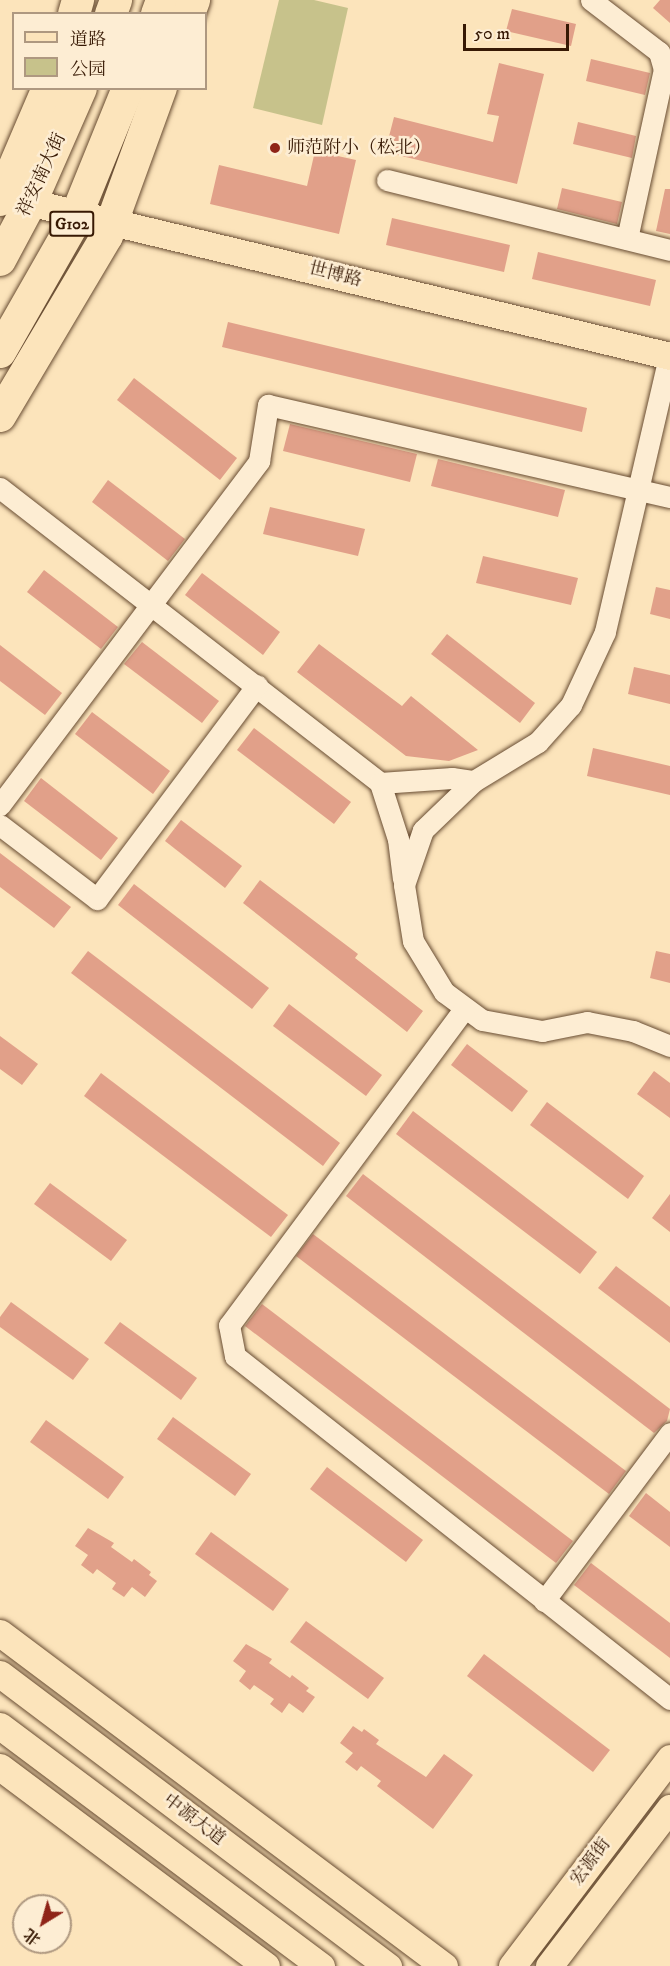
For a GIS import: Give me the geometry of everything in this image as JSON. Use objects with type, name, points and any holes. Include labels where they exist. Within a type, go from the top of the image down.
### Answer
[{"type":"highway","points":[[9,204],[47,90]]},
{"type":"highway","name":"祥安南大街","points":[[0,260],[9,204],[80,90]]},
{"type":"highway","name":"G102","points":[[0,352],[73,221],[127,90]]},
{"type":"highway","points":[[0,416],[108,230],[160,90]]},
{"type":"main road","name":"世博路","points":[[9,204],[108,230],[669,362]]},
{"type":"main road","points":[[0,1634],[444,1966]]},
{"type":"main road","name":"中源大道","points":[[0,1674],[388,1966]]},
{"type":"main road","points":[[0,1726],[321,1966]]},
{"type":"main road","name":"宏源街","points":[[512,1966],[670,1758]]},
{"type":"main road","points":[[0,1767],[266,1966]]},
{"type":"main road","name":"宏源街","points":[[549,1966],[670,1808]]},
{"type":"street","points":[[591,0],[659,52],[664,69],[627,239]]},
{"type":"street","points":[[387,180],[670,250]]},
{"type":"street","points":[[404,885],[423,830],[474,781],[538,742],[571,705],[605,632],[636,489],[669,362]]},
{"type":"street","points":[[0,805],[260,461],[268,405],[670,497]]},
{"type":"street","points":[[0,488],[257,685],[380,783],[398,839],[413,941],[444,992],[464,1009],[482,1020],[542,1030],[587,1022],[633,1031],[670,1046]]},
{"type":"street","points":[[0,825],[98,899],[257,685]]},
{"type":"street","points":[[380,783],[452,778],[474,781]]},
{"type":"street","points":[[464,1009],[230,1325],[235,1356],[670,1699]]},
{"type":"street","points":[[544,1601],[670,1433]]},
{"type":"green space","points":[[279,0],[314,0],[348,8],[322,125],[253,108]]},
{"type":"building","points":[[660,0],[670,0],[670,23],[653,8]]},
{"type":"building","points":[[512,9],[576,24],[571,46],[506,31]]},
{"type":"building","points":[[591,59],[650,73],[645,95],[586,81]]},
{"type":"building","points":[[499,63],[544,74],[517,184],[385,152],[394,117],[493,142],[499,116],[487,114]]},
{"type":"building","points":[[578,122],[636,136],[632,158],[573,144]]},
{"type":"building","points":[[315,151],[356,160],[339,234],[210,204],[219,165],[307,186]]},
{"type":"building","points":[[562,188],[622,202],[617,224],[557,209]]},
{"type":"building","points":[[665,189],[670,189],[670,234],[656,231]]},
{"type":"building","points":[[392,218],[510,245],[504,272],[386,245]]},
{"type":"building","points":[[538,252],[656,280],[650,306],[532,279]]},
{"type":"building","points":[[228,322],[587,408],[582,432],[222,347]]},
{"type":"building","points":[[134,378],[237,458],[220,480],[117,400]]},
{"type":"building","points":[[290,424],[417,454],[410,482],[283,451]]},
{"type":"building","points":[[438,459],[565,490],[558,517],[431,486]]},
{"type":"building","points":[[108,480],[185,539],[168,561],[92,502]]},
{"type":"building","points":[[270,507],[365,529],[358,556],[263,534]]},
{"type":"building","points":[[483,556],[578,578],[571,605],[476,583]]},
{"type":"building","points":[[44,570],[118,627],[101,649],[27,592]]},
{"type":"building","points":[[202,573],[280,632],[263,655],[185,595]]},
{"type":"building","points":[[656,587],[670,590],[670,619],[650,614]]},
{"type":"building","points":[[447,634],[535,703],[520,723],[431,654]]},
{"type":"building","points":[[142,642],[219,701],[202,723],[124,664]]},
{"type":"building","points":[[319,644],[402,706],[411,696],[478,750],[449,761],[406,756],[297,672]]},
{"type":"building","points":[[0,645],[62,693],[45,715],[0,681]]},
{"type":"building","points":[[634,667],[670,675],[670,704],[628,694]]},
{"type":"building","points":[[92,712],[170,771],[153,794],[75,734]]},
{"type":"building","points":[[254,728],[351,802],[334,824],[237,750]]},
{"type":"building","points":[[593,748],[670,766],[670,795],[587,776]]},
{"type":"building","points":[[41,778],[118,838],[101,860],[24,801]]},
{"type":"building","points":[[181,820],[242,866],[225,888],[165,841]]},
{"type":"building","points":[[0,853],[71,907],[54,928],[0,887]]},
{"type":"building","points":[[260,880],[358,954],[355,958],[423,1011],[407,1032],[243,903]]},
{"type":"building","points":[[134,884],[269,988],[252,1009],[118,905]]},
{"type":"building","points":[[88,951],[340,1143],[323,1166],[71,973]]},
{"type":"building","points":[[656,951],[670,954],[670,983],[650,978]]},
{"type":"building","points":[[289,1004],[382,1075],[366,1096],[273,1026]]},
{"type":"building","points":[[0,1036],[38,1064],[22,1085],[0,1069]]},
{"type":"building","points":[[467,1044],[528,1091],[512,1112],[451,1065]]},
{"type":"building","points":[[654,1071],[670,1083],[670,1118],[637,1094]]},
{"type":"building","points":[[101,1073],[288,1215],[271,1237],[84,1096]]},
{"type":"building","points":[[547,1102],[644,1176],[628,1199],[530,1125]]},
{"type":"building","points":[[413,1111],[597,1252],[580,1274],[396,1134]]},
{"type":"building","points":[[363,1174],[670,1409],[667,1421],[654,1433],[346,1196]]},
{"type":"building","points":[[50,1183],[127,1240],[111,1261],[34,1204]]},
{"type":"building","points":[[670,1194],[670,1232],[652,1218]]},
{"type":"building","points":[[313,1234],[626,1471],[609,1494],[296,1256]]},
{"type":"building","points":[[616,1266],[670,1307],[670,1343],[598,1288]]},
{"type":"building","points":[[11,1302],[89,1359],[73,1380],[0,1327],[0,1317]]},
{"type":"building","points":[[262,1304],[573,1541],[556,1563],[245,1326]]},
{"type":"building","points":[[120,1322],[197,1378],[181,1400],[104,1343]]},
{"type":"building","points":[[173,1417],[251,1474],[235,1496],[157,1439]]},
{"type":"building","points":[[46,1420],[124,1477],[108,1499],[30,1442]]},
{"type":"building","points":[[327,1467],[423,1540],[406,1562],[310,1489]]},
{"type":"building","points":[[646,1493],[670,1512],[670,1547],[629,1516]]},
{"type":"building","points":[[88,1528],[114,1543],[111,1547],[132,1562],[134,1559],[151,1572],[149,1575],[157,1581],[145,1597],[132,1587],[124,1597],[112,1589],[116,1583],[97,1569],[93,1574],[81,1565],[88,1555],[75,1546]]},
{"type":"building","points":[[211,1532],[289,1589],[273,1611],[195,1554]]},
{"type":"building","points":[[591,1563],[670,1623],[670,1658],[574,1585]]},
{"type":"building","points":[[306,1621],[384,1678],[368,1699],[290,1642]]},
{"type":"building","points":[[246,1644],[272,1659],[269,1663],[290,1678],[292,1675],[309,1688],[306,1691],[315,1697],[303,1713],[289,1703],[282,1713],[270,1704],[274,1699],[254,1685],[250,1690],[239,1681],[246,1671],[233,1661]]},
{"type":"building","points":[[484,1654],[610,1750],[593,1772],[467,1676]]},
{"type":"building","points":[[353,1726],[362,1732],[364,1729],[379,1740],[376,1744],[426,1777],[444,1754],[473,1775],[433,1829],[377,1786],[381,1781],[361,1766],[357,1771],[345,1762],[353,1753],[340,1743]]},
{"type":"place","name":"师范附小（松北）","points":[[275,148]]}]
